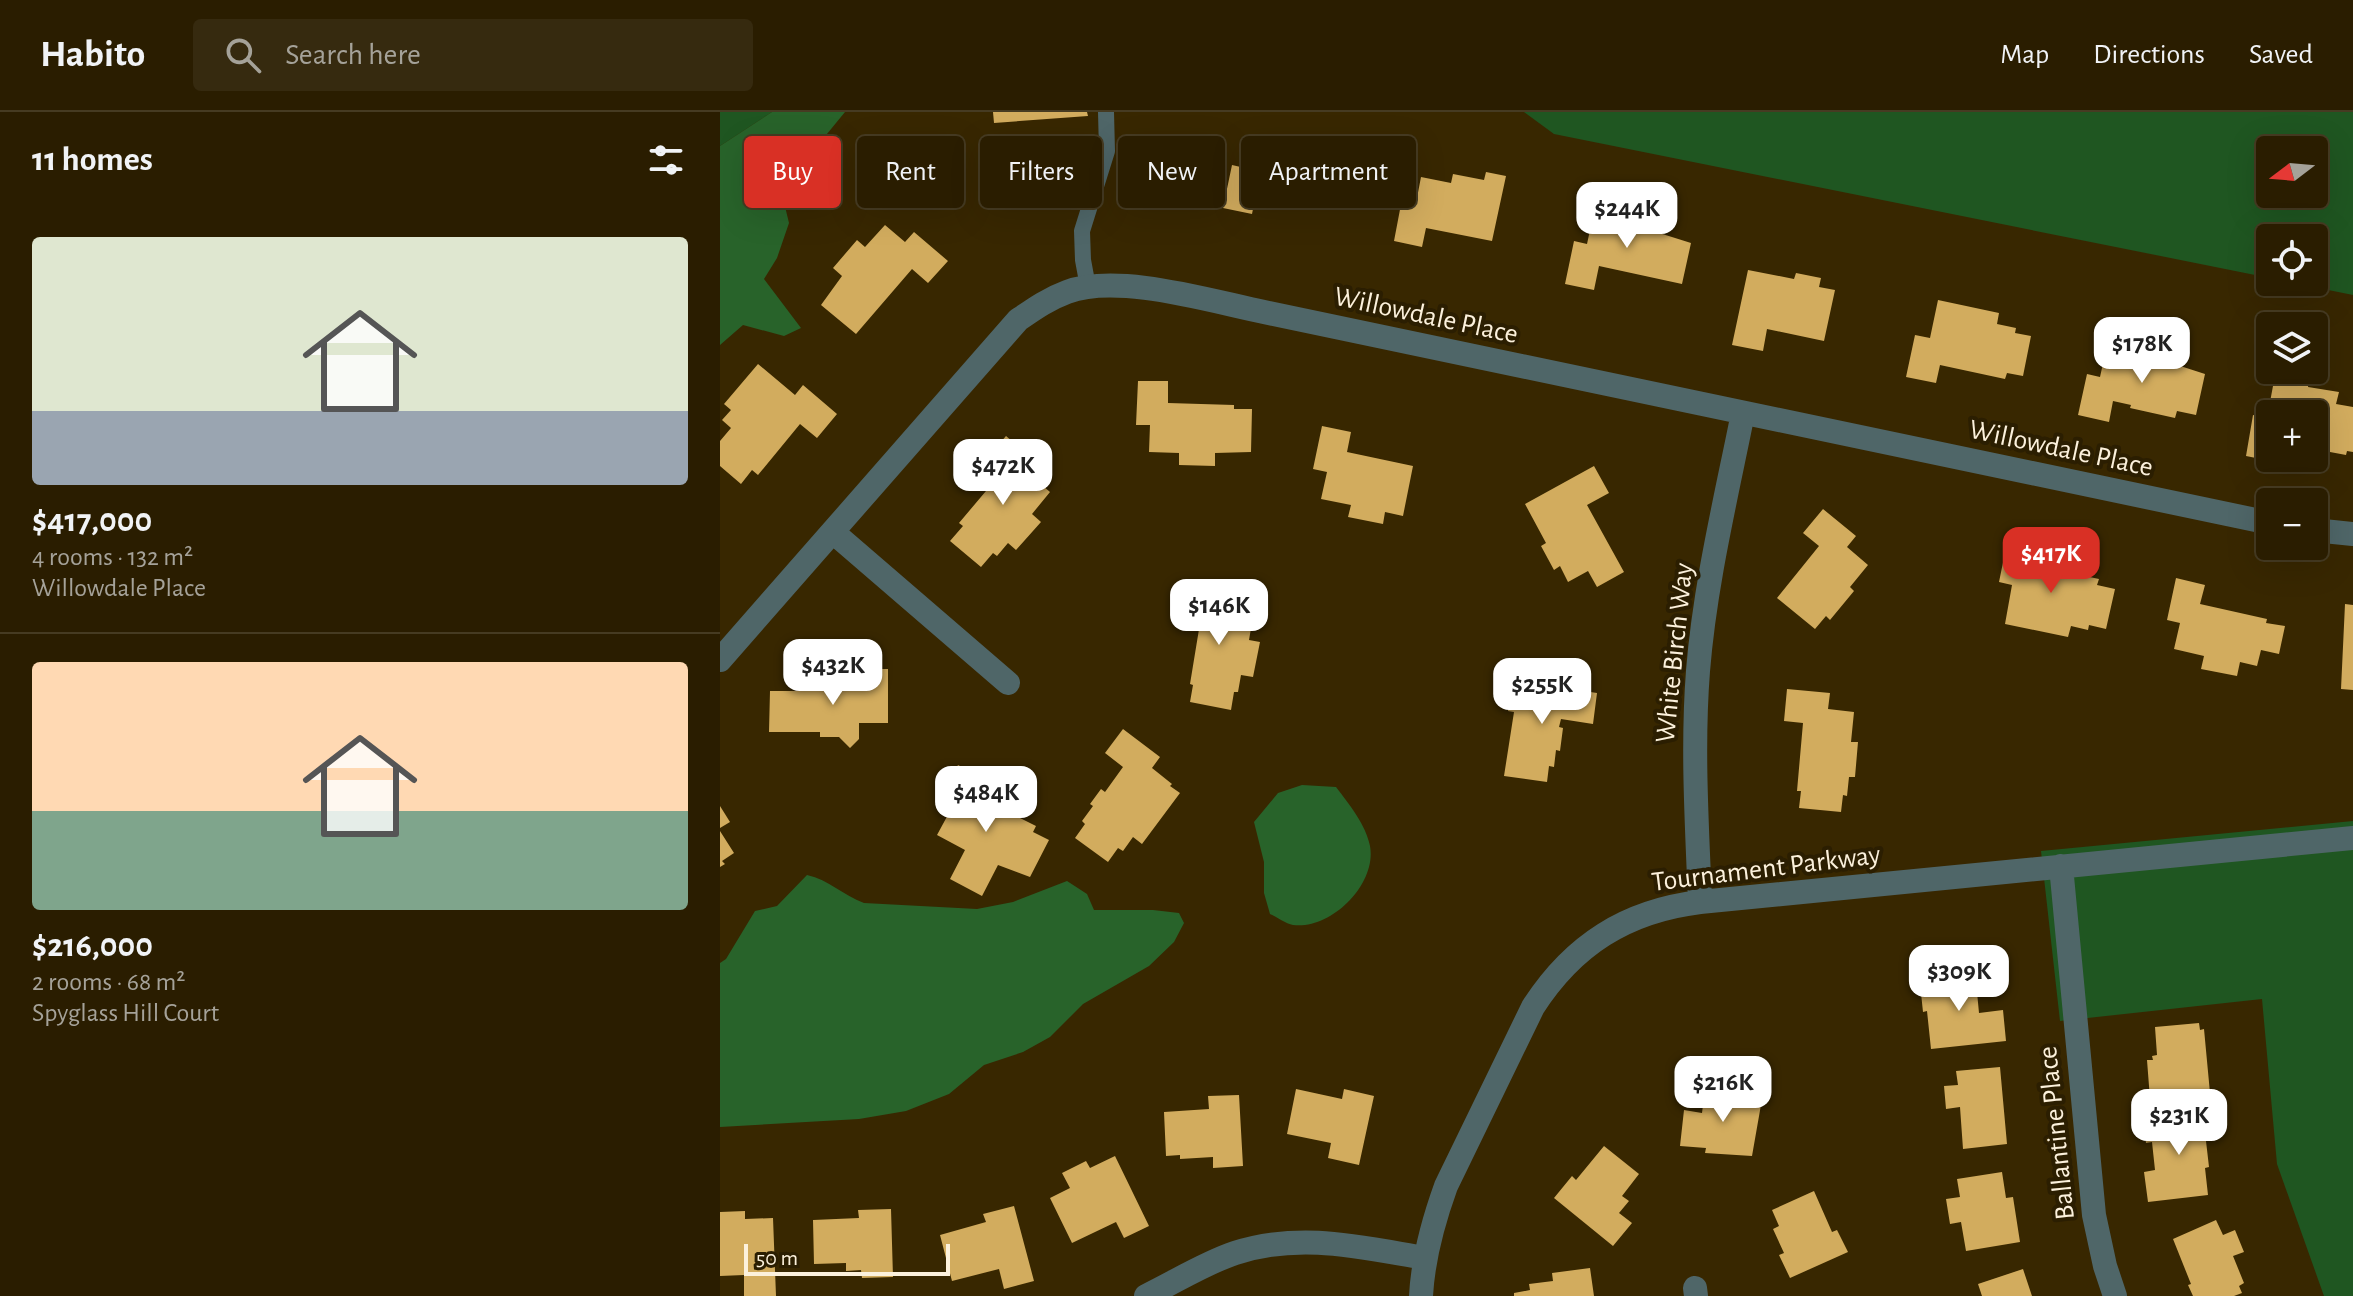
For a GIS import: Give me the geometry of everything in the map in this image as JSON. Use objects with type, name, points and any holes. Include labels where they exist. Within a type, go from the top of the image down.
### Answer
[{"type":"street","name":"Willowdale Place","points":[[720,660],[1018,320],[1044,302],[1088,287],[1131,286],[2256,520]]},
{"type":"street","name":"White Birch Way","points":[[1700,902],[1695,755],[1698,671],[1708,590],[1743,413]]},
{"type":"street","points":[[2328,531],[2353,534]]},
{"type":"street","points":[[834,533],[1008,683]]},
{"type":"street","name":"Tournament Parkway","points":[[1421,1296],[1425,1258],[1446,1186],[1533,1007],[1570,959],[1602,934],[1635,917],[1672,905],[2353,838]]},
{"type":"street","name":"Ballantine Place","points":[[2061,866],[2094,1215],[2115,1296]]},
{"type":"street","points":[[1146,1296],[1232,1254],[1271,1244],[1310,1241],[1338,1243],[1425,1258]]},
{"type":"lane","points":[[1088,287],[1082,231],[1107,151],[1106,112]]},
{"type":"green space","points":[[720,112],[772,112],[720,146]]},
{"type":"green space","points":[[772,112],[845,112],[825,136],[744,136],[744,208],[785,208],[789,223],[777,258],[764,279],[801,328],[784,336],[743,325],[720,345],[720,146]]},
{"type":"green space","points":[[1524,112],[2353,112],[2353,295],[2328,290],[2328,224],[2256,224],[2256,275],[1554,134]]},
{"type":"green space","points":[[1302,785],[1336,787],[1365,830],[1370,861],[1359,889],[1336,912],[1308,925],[1293,925],[1270,914],[1264,893],[1264,862],[1254,822],[1278,793]]},
{"type":"green space","points":[[2353,821],[2353,1296],[2324,1296],[2277,1164],[2262,999],[2060,1021],[2041,851]]},
{"type":"green space","points":[[807,875],[864,903],[977,909],[1013,902],[1067,881],[1087,894],[1094,910],[1179,913],[1184,923],[1174,942],[1149,966],[1083,1004],[1050,1037],[1023,1052],[984,1065],[949,1094],[906,1111],[859,1119],[720,1127],[720,963],[726,959],[755,911],[777,906]]},
{"type":"building","points":[[993,112],[1087,112],[1088,116],[994,123]]},
{"type":"building","points":[[1232,165],[1241,167],[1241,208],[1253,208],[1252,214],[1223,208]]},
{"type":"building","points":[[1486,172],[1506,176],[1492,241],[1426,228],[1422,247],[1394,241],[1400,208],[1416,208],[1421,177],[1451,183],[1453,174],[1484,180]]},
{"type":"building","points":[[1595,207],[1658,221],[1656,232],[1691,243],[1682,284],[1599,266],[1594,290],[1565,284],[1574,241],[1587,244]]},
{"type":"building","points":[[885,225],[905,242],[914,232],[948,261],[928,283],[912,269],[856,334],[821,305],[842,276],[833,268],[857,240],[865,247]]},
{"type":"building","points":[[1748,270],[1794,279],[1796,273],[1821,278],[1819,287],[1835,290],[1824,341],[1767,329],[1763,351],[1732,345]]},
{"type":"building","points":[[1938,300],[1999,313],[1997,324],[2016,328],[2015,333],[2031,336],[2023,376],[2007,373],[2005,379],[1940,365],[1936,383],[1906,377],[1915,335],[1930,338]]},
{"type":"building","points":[[2139,343],[2173,350],[2171,363],[2205,374],[2196,415],[2177,411],[2175,418],[2113,401],[2109,422],[2078,415],[2087,374],[2100,377],[2106,350],[2136,356]]},
{"type":"building","points":[[758,364],[795,395],[803,385],[837,414],[817,438],[800,424],[758,475],[752,470],[741,484],[720,466],[720,441],[731,428],[722,420],[731,410],[724,404]]},
{"type":"building","points":[[1138,381],[1168,381],[1168,403],[1234,405],[1234,409],[1252,409],[1251,452],[1215,453],[1215,466],[1179,465],[1179,453],[1149,452],[1150,425],[1136,425]]},
{"type":"building","points":[[2273,384],[2308,384],[2308,387],[2339,392],[2336,404],[2353,407],[2353,452],[2347,451],[2346,455],[2328,452],[2328,400],[2270,400]]},
{"type":"building","points":[[2253,415],[2256,416],[2256,458],[2246,456]]},
{"type":"building","points":[[1322,426],[1351,432],[1347,452],[1413,466],[1403,516],[1385,512],[1383,524],[1348,517],[1351,505],[1321,499],[1327,472],[1313,469]]},
{"type":"building","points":[[1006,436],[1039,464],[1030,475],[1050,492],[1032,514],[1041,522],[1016,550],[1008,543],[997,556],[993,553],[981,567],[950,541],[963,526],[959,523],[1002,472],[986,459]]},
{"type":"building","points":[[1594,466],[1609,493],[1587,505],[1624,572],[1597,587],[1588,571],[1568,582],[1560,566],[1554,570],[1541,546],[1546,543],[1525,504]]},
{"type":"building","points":[[1823,509],[1856,536],[1847,547],[1868,565],[1850,587],[1854,591],[1830,620],[1826,616],[1815,629],[1777,598],[1819,546],[1803,533]]},
{"type":"building","points":[[2008,538],[2037,545],[2033,565],[2099,579],[2097,585],[2115,589],[2106,629],[2089,625],[2088,630],[2071,626],[2068,637],[2005,624],[2012,585],[1999,582]]},
{"type":"building","points":[[2176,578],[2205,585],[2200,604],[2285,626],[2279,654],[2261,650],[2257,666],[2240,662],[2237,676],[2201,669],[2204,656],[2174,649],[2180,623],[2167,620]]},
{"type":"building","points":[[1187,584],[1230,591],[1227,607],[1254,611],[1249,640],[1260,642],[1253,677],[1241,675],[1231,710],[1190,702],[1201,617],[1182,614]]},
{"type":"building","points":[[2345,604],[2353,605],[2353,690],[2341,689]]},
{"type":"building","points":[[857,669],[888,669],[888,723],[859,723],[859,739],[850,748],[839,737],[820,737],[820,732],[769,732],[770,691],[803,691],[804,685],[856,686]]},
{"type":"building","points":[[1513,680],[1597,693],[1593,724],[1561,719],[1560,751],[1556,750],[1554,767],[1549,766],[1547,782],[1504,776],[1514,712],[1508,711]]},
{"type":"building","points":[[1787,689],[1830,693],[1828,709],[1854,712],[1851,742],[1858,742],[1855,777],[1849,777],[1841,812],[1799,808],[1801,791],[1797,791],[1803,723],[1784,721]]},
{"type":"building","points":[[1123,729],[1160,757],[1152,768],[1180,793],[1142,844],[1133,837],[1123,851],[1118,848],[1108,862],[1075,838],[1093,806],[1090,804],[1101,789],[1105,792],[1123,767],[1105,753]]},
{"type":"building","points":[[958,765],[984,778],[974,798],[988,806],[993,798],[1013,808],[1010,813],[1036,826],[1033,832],[1049,840],[1030,877],[998,865],[982,896],[950,879],[965,850],[937,835],[950,811],[937,804]]},
{"type":"building","points":[[720,806],[730,822],[720,828]]},
{"type":"building","points":[[720,831],[734,853],[722,861],[725,864],[720,867]]},
{"type":"building","points":[[1975,971],[1979,1013],[2003,1010],[2006,1041],[1931,1049],[1927,1011],[1923,1012],[1921,993],[1931,992],[1929,976]]},
{"type":"building","points":[[2199,1023],[2200,1030],[2204,1029],[2210,1093],[2150,1099],[2147,1060],[2153,1060],[2152,1056],[2157,1055],[2155,1027]]},
{"type":"building","points":[[2000,1067],[2007,1144],[1963,1149],[1960,1107],[1946,1109],[1944,1086],[1958,1085],[1956,1071]]},
{"type":"building","points":[[1296,1089],[1342,1099],[1344,1089],[1374,1096],[1359,1165],[1328,1158],[1331,1143],[1287,1134]]},
{"type":"building","points":[[1705,1089],[1751,1094],[1751,1098],[1762,1099],[1752,1156],[1705,1153],[1706,1148],[1680,1146],[1684,1110],[1702,1113]]},
{"type":"building","points":[[1239,1095],[1243,1166],[1213,1168],[1213,1157],[1180,1159],[1180,1155],[1166,1156],[1164,1112],[1209,1109],[1208,1096]]},
{"type":"building","points":[[2213,1113],[2216,1140],[2206,1141],[2208,1195],[2148,1202],[2144,1172],[2155,1170],[2152,1142],[2146,1143],[2143,1122]]},
{"type":"building","points":[[1604,1146],[1639,1174],[1622,1196],[1629,1201],[1619,1213],[1632,1223],[1613,1246],[1554,1198],[1572,1176],[1576,1180]]},
{"type":"building","points":[[1115,1156],[1149,1226],[1124,1238],[1116,1222],[1072,1243],[1050,1198],[1070,1188],[1062,1173],[1086,1161],[1090,1168]]},
{"type":"building","points":[[2002,1172],[2006,1198],[2013,1197],[2020,1242],[1966,1251],[1961,1222],[1950,1224],[1946,1199],[1960,1197],[1957,1179]]},
{"type":"building","points":[[1814,1191],[1832,1232],[1837,1230],[1848,1252],[1790,1278],[1779,1255],[1784,1253],[1773,1229],[1779,1226],[1772,1210]]},
{"type":"building","points":[[1014,1206],[1034,1281],[1004,1289],[999,1269],[952,1281],[940,1235],[986,1222],[983,1214]]},
{"type":"building","points":[[891,1209],[893,1277],[862,1278],[861,1270],[846,1271],[846,1263],[814,1264],[813,1220],[859,1218],[858,1210]]},
{"type":"building","points":[[745,1211],[745,1219],[773,1218],[776,1296],[744,1296],[744,1275],[720,1276],[720,1212]]},
{"type":"building","points":[[2216,1220],[2223,1235],[2235,1230],[2244,1252],[2233,1256],[2244,1283],[2239,1286],[2242,1293],[2234,1296],[2193,1296],[2173,1239]]},
{"type":"building","points":[[1590,1268],[1594,1296],[1514,1296],[1514,1293],[1530,1290],[1529,1284],[1553,1281],[1552,1273]]},
{"type":"building","points":[[2023,1269],[2032,1296],[1982,1296],[1978,1284]]}]
